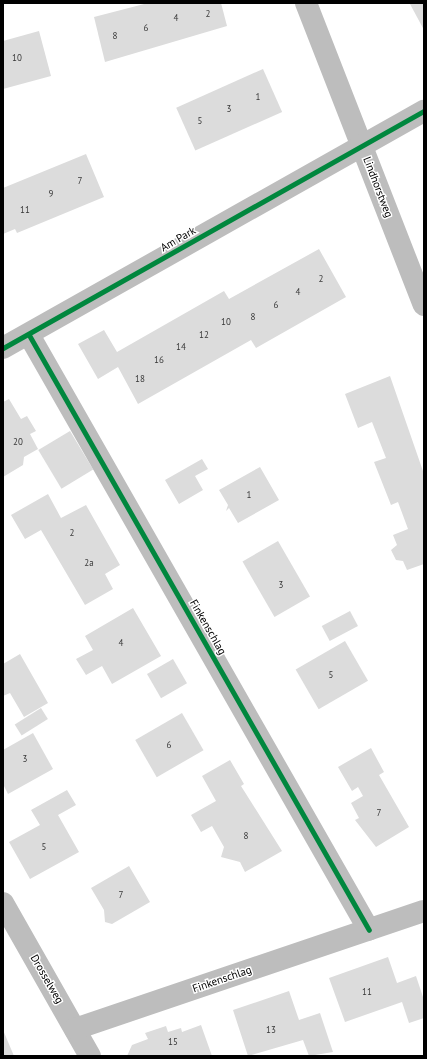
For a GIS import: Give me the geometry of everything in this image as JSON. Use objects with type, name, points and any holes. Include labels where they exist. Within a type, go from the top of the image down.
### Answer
[{"type":"street","name":"Lindhorstweg","points":[[306,3],[424,304]]},
{"type":"street","name":"Am Park","points":[[3,348],[29,335],[424,111]]},
{"type":"street","name":"Finkenschlag","points":[[29,335],[369,930]]},
{"type":"street","name":"Drosselweg","points":[[3,903],[90,1056]]},
{"type":"street","name":"Finkenschlag","points":[[75,1029],[424,911]]},
{"type":"building","points":[[148,3],[221,3],[227,26],[105,62],[94,17]]},
{"type":"building","points":[[424,3],[424,30],[410,4]]},
{"type":"building","points":[[39,31],[51,76],[3,89],[3,41]]},
{"type":"building","points":[[263,69],[282,112],[195,151],[176,108]]},
{"type":"building","points":[[86,154],[104,197],[17,233],[15,229],[3,234],[3,188]]},
{"type":"building","points":[[319,249],[346,297],[256,348],[251,340],[138,404],[118,367],[98,379],[78,344],[104,330],[117,352],[224,291],[229,299]]},
{"type":"building","points":[[390,376],[424,474],[424,564],[407,570],[403,561],[396,560],[391,550],[397,545],[393,535],[408,529],[398,502],[391,505],[374,462],[386,458],[372,422],[358,428],[345,394]]},
{"type":"building","points":[[9,399],[21,419],[27,416],[36,431],[30,434],[38,449],[24,457],[23,465],[3,477],[3,402]]},
{"type":"building","points":[[70,431],[93,470],[61,489],[38,450]]},
{"type":"building","points":[[202,459],[208,469],[195,476],[203,490],[179,504],[165,480]]},
{"type":"building","points":[[260,467],[279,500],[238,523],[229,508],[226,511],[228,505],[219,490]]},
{"type":"building","points":[[48,494],[61,518],[86,505],[120,565],[105,574],[113,589],[85,605],[41,530],[25,539],[11,515]]},
{"type":"building","points":[[278,541],[310,596],[274,617],[242,562]]},
{"type":"building","points":[[133,608],[161,656],[112,684],[102,666],[86,675],[76,659],[93,650],[85,636]]},
{"type":"building","points":[[350,611],[358,626],[330,641],[322,626]]},
{"type":"building","points":[[345,641],[368,681],[319,709],[296,670]]},
{"type":"building","points":[[20,654],[48,703],[24,717],[10,693],[3,696],[3,664]]},
{"type":"building","points":[[173,659],[187,683],[161,698],[147,674]]},
{"type":"building","points":[[41,708],[48,719],[22,735],[15,724]]},
{"type":"building","points":[[182,713],[204,750],[157,777],[135,740]]},
{"type":"building","points":[[33,733],[53,769],[8,794],[3,784],[3,750]]},
{"type":"building","points":[[371,748],[384,772],[379,775],[409,827],[376,847],[355,820],[359,818],[351,803],[363,796],[358,787],[352,791],[338,767]]},
{"type":"building","points":[[230,760],[244,784],[241,786],[282,851],[245,872],[240,862],[221,857],[224,847],[212,826],[201,832],[191,815],[216,801],[202,776]]},
{"type":"building","points":[[67,790],[76,805],[58,815],[79,852],[30,879],[9,842],[40,825],[31,810]]},
{"type":"building","points":[[129,866],[150,902],[112,924],[105,922],[104,910],[91,888]]},
{"type":"building","points":[[388,957],[397,983],[416,976],[424,1000],[424,1018],[409,1023],[402,1002],[345,1022],[329,978]]},
{"type":"building","points":[[289,991],[299,1020],[320,1013],[333,1052],[309,1056],[303,1040],[248,1056],[233,1010]]},
{"type":"building","points":[[201,1025],[212,1056],[127,1056],[132,1045],[148,1039],[145,1033],[166,1026],[168,1032],[181,1028],[182,1032]]},
{"type":"building","points":[[3,1030],[14,1056],[3,1056]]},
{"type":"cycle path","points":[[3,348],[424,111]]},
{"type":"cycle path","points":[[29,335],[369,930]]}]
